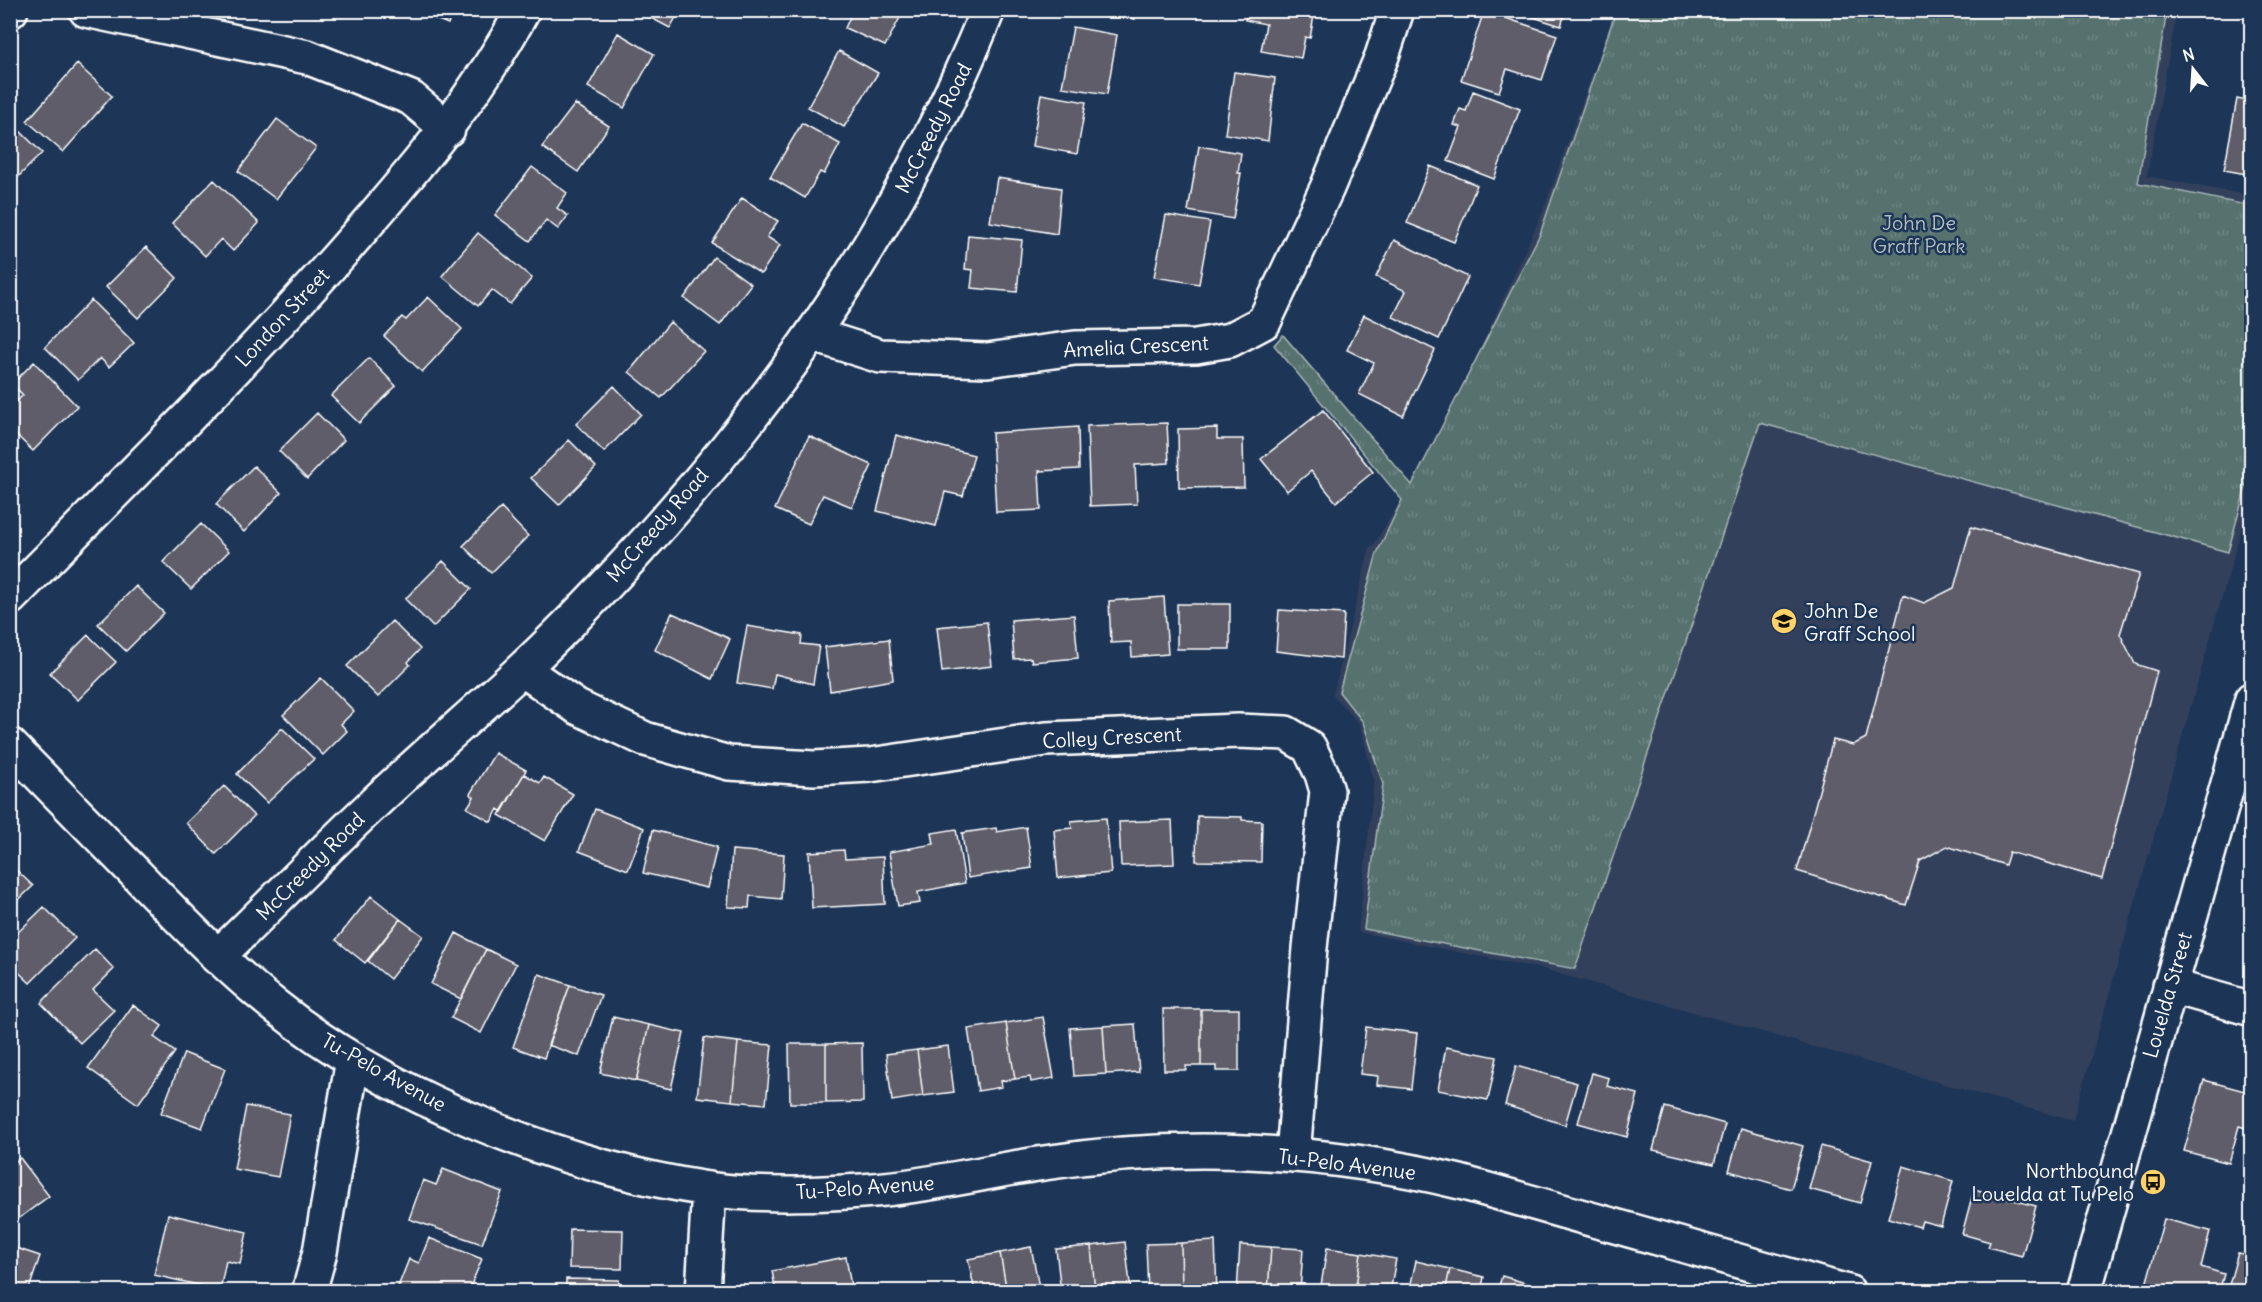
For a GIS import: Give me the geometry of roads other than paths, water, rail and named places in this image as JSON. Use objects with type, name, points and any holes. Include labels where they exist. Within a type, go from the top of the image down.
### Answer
[{"type":"street","points":[[86,10],[307,57],[411,98],[448,129]]},
{"type":"street","name":"London Street","points":[[10,598],[307,293],[448,129],[504,45],[523,10]]},
{"type":"street","name":"McCreedy Road","points":[[218,957],[368,809],[522,669],[632,556],[761,405],[814,334],[854,274],[912,175],[963,72],[988,10]]},
{"type":"street","name":"Amelia Crescent","points":[[814,334],[880,356],[987,360],[1074,348],[1196,346],[1230,340],[1264,321],[1327,188],[1382,56],[1397,10]]},
{"type":"street","name":"Colley Crescent","points":[[522,669],[577,707],[645,739],[729,763],[814,768],[870,765],[1046,739],[1238,731],[1286,733],[1309,747],[1322,774],[1327,791],[1310,948],[1293,1155]]},
{"type":"street","name":"Louelda Street","points":[[2084,1292],[2252,699]]},
{"type":"street","name":"Tu-Pelo Avenue","points":[[10,744],[218,957],[276,1007],[353,1059],[418,1095],[488,1127],[606,1167],[709,1190],[846,1192],[930,1184],[1043,1163],[1119,1155],[1191,1152],[1293,1155],[1361,1162],[1429,1174],[1848,1292]]},
{"type":"street","points":[[2170,986],[2252,1009]]},
{"type":"street","points":[[309,1292],[320,1252],[353,1059]]},
{"type":"street","points":[[703,1292],[709,1190]]},
{"type":"place","name":"John De Graff School","points":[[1784,621]]},
{"type":"place","name":"Northbound Louelda at Tu Pelo","points":[[2153,1182]]},
{"type":"park label","name":"John De Graff Park","points":[[1919,234]]}]
